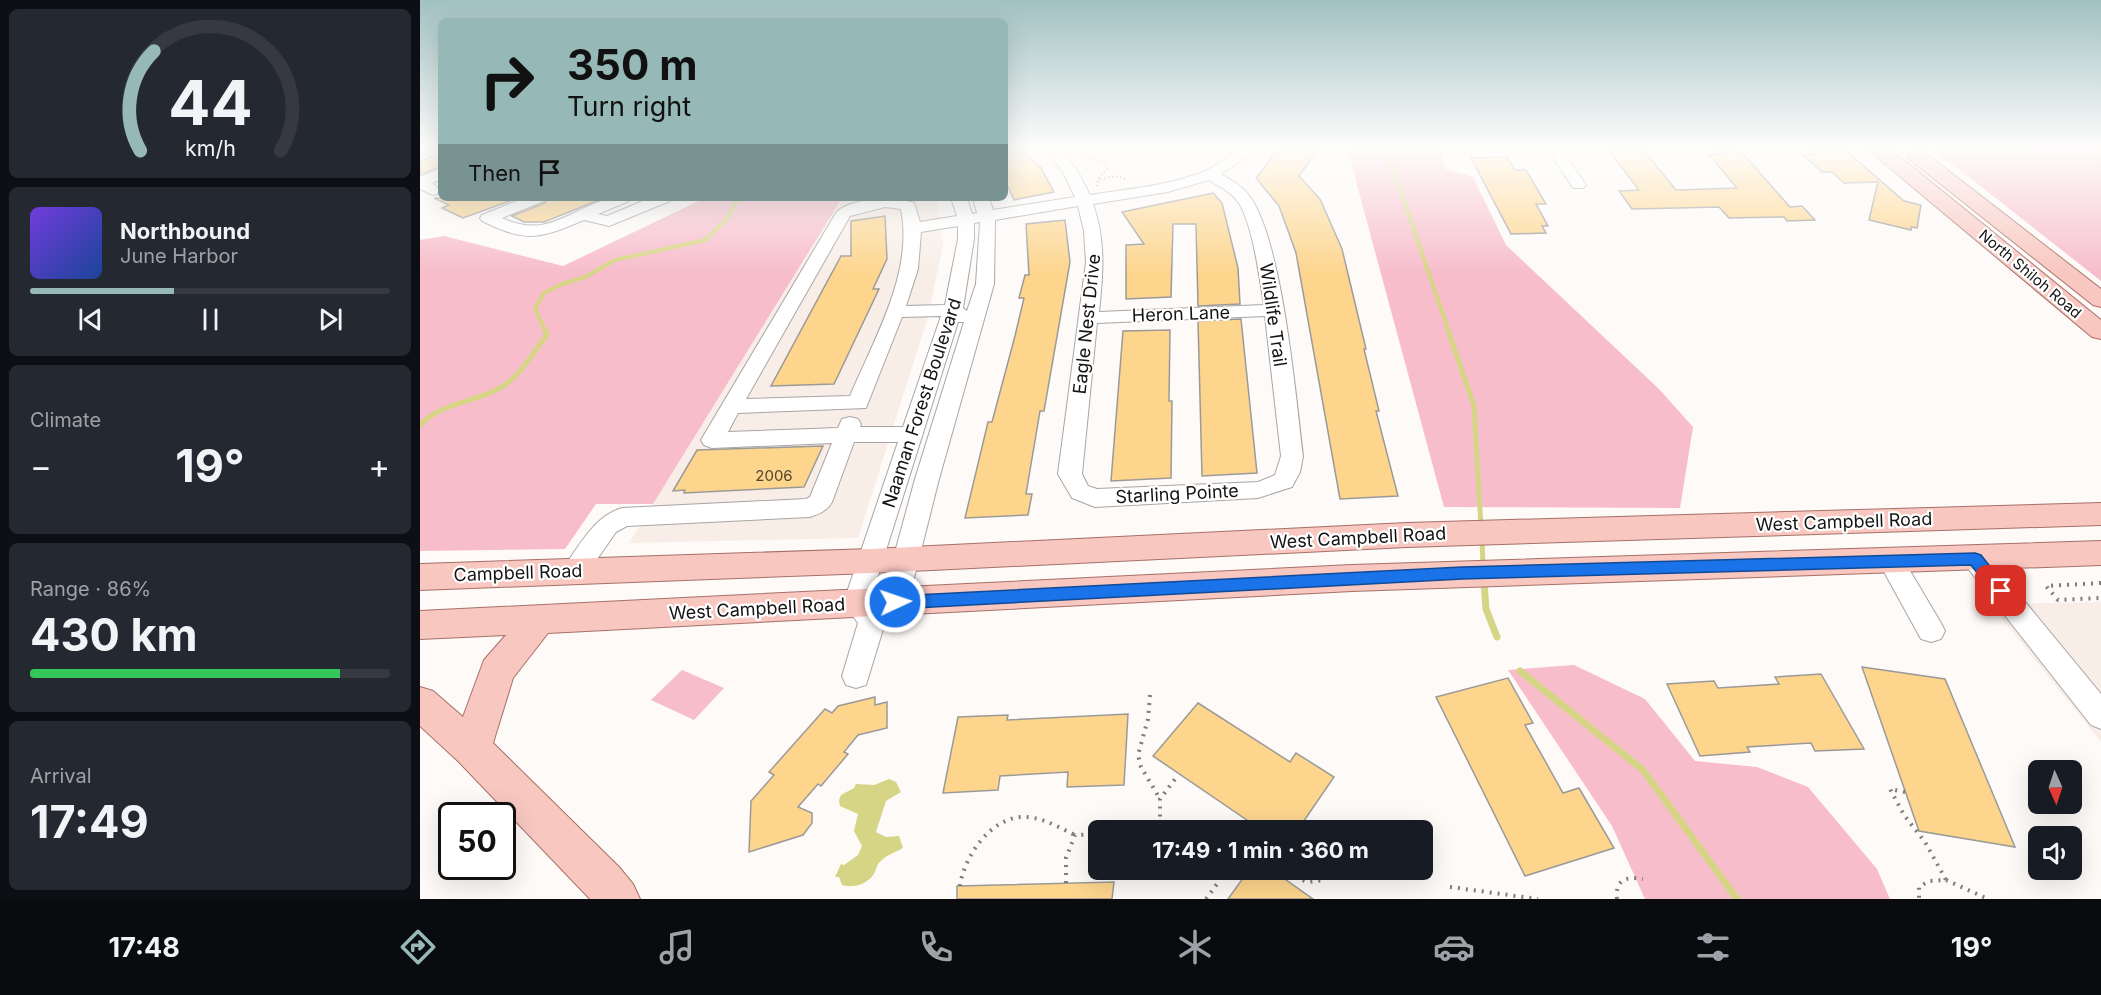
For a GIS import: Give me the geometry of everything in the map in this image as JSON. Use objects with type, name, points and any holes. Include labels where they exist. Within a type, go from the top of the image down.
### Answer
[{"type":"main road","name":"North Shiloh Road","points":[[1929,190],[2101,332]]},
{"type":"main road","name":"North Shiloh Road","points":[[1961,190],[2101,300]]},
{"type":"main road","name":"West Campbell Road","points":[[616,569],[871,561],[1407,535],[2101,514]]},
{"type":"main road","points":[[1975,559],[1978,542],[1988,533],[2101,524]]},
{"type":"main road","name":"West Campbell Road","points":[[420,625],[539,619],[874,609],[1414,575],[1975,559],[2101,553]]},
{"type":"main road","name":"Campbell Road","points":[[420,577],[616,569]]},
{"type":"main road","points":[[472,748],[497,671],[539,619]]},
{"type":"main road","points":[[420,703],[472,748],[618,899]]},
{"type":"main road","points":[[420,723],[472,748]]},
{"type":"street","name":"Eagle Nest Drive","points":[[1070,474],[1095,262],[1095,236],[1085,201],[1079,190]]},
{"type":"street","points":[[913,228],[1152,190]]},
{"type":"street","name":"Wildlife Trail","points":[[1233,190],[1240,195],[1249,208],[1260,238],[1274,310],[1292,456],[1290,475]]},
{"type":"street","points":[[530,201],[488,218],[518,232],[532,234],[616,201]]},
{"type":"street","points":[[584,215],[609,221],[656,201]]},
{"type":"street","name":"Naaman Forest Boulevard","points":[[874,609],[871,561],[953,310],[963,264],[966,219],[960,201]]},
{"type":"street","name":"Naaman Forest Boulevard","points":[[874,609],[907,559],[927,479],[984,284],[988,216],[982,201]]},
{"type":"street","points":[[575,571],[607,526],[622,517],[810,508],[820,501],[846,435],[858,403],[895,312],[909,269],[913,228],[908,206],[901,202],[890,202],[844,213],[712,440],[846,435],[912,434]]},
{"type":"street","points":[[895,312],[953,310],[959,313],[962,321],[966,345]]},
{"type":"street","name":"Heron Lane","points":[[1089,318],[1274,310]]},
{"type":"street","points":[[731,406],[858,403]]},
{"type":"street","name":"Starling Pointe","points":[[1070,474],[1080,492],[1095,498],[1258,490],[1279,486],[1290,475]]},
{"type":"street","points":[[1975,559],[2101,716]]},
{"type":"street","points":[[1891,561],[1931,631]]},
{"type":"street","points":[[856,676],[874,609]]},
{"type":"path","points":[[2101,583],[2046,586],[2058,600],[2101,598]]},
{"type":"path","points":[[1150,695],[1148,719],[1138,755],[1141,767],[1160,799],[1160,820]]},
{"type":"path","points":[[1160,799],[1178,775]]},
{"type":"path","points":[[1905,792],[1890,789],[1904,815],[1925,842],[1946,880]]},
{"type":"path","points":[[960,886],[963,869],[976,850],[993,829],[1012,818],[1027,816],[1075,836],[1088,835]]},
{"type":"path","points":[[1066,883],[1066,858],[1075,836]]},
{"type":"path","points":[[1617,899],[1616,892],[1620,880],[1626,877],[1643,879]]},
{"type":"path","points":[[1206,899],[1220,880]]},
{"type":"path","points":[[1303,880],[1307,882],[1325,880]]},
{"type":"path","points":[[1919,899],[1919,887],[1929,881],[1946,880],[1988,899]]},
{"type":"path","points":[[1450,887],[1538,899]]},
{"type":"shaded area","points":[[1358,190],[1479,190],[1506,245],[1659,389],[1693,427],[1680,508],[1444,507]]},
{"type":"shaded area","points":[[1985,190],[2101,190],[2101,281]]},
{"type":"shaded area","points":[[699,201],[840,201],[653,504],[596,504],[565,549],[420,551],[420,240],[444,236],[563,266]]},
{"type":"shaded area","points":[[840,201],[936,201],[943,245],[927,320],[858,538],[629,543]]},
{"type":"shaded area","points":[[2101,602],[2101,742],[1990,604]]},
{"type":"shaded area","points":[[1574,665],[1645,699],[1695,761],[1757,767],[1808,787],[1877,869],[1890,899],[1645,899],[1612,826],[1508,670]]},
{"type":"shaded area","points":[[682,670],[724,688],[694,720],[651,700]]},
{"type":"shaded area","points":[[889,779],[896,782],[901,792],[886,801],[876,832],[886,837],[899,836],[903,848],[880,861],[869,880],[860,885],[842,885],[839,877],[835,877],[841,864],[844,865],[858,855],[862,846],[854,831],[858,814],[840,806],[841,795],[854,788],[856,784],[874,785]]},
{"type":"building","points":[[1009,190],[1053,190],[1054,192],[1014,200]]},
{"type":"building","points":[[1266,190],[1312,190],[1320,199],[1342,249],[1379,411],[1376,411],[1398,496],[1340,499],[1296,253],[1279,206]]},
{"type":"building","points":[[1488,190],[1538,190],[1546,204],[1536,204],[1548,226],[1542,226],[1546,233],[1511,234]]},
{"type":"building","points":[[1775,190],[1790,207],[1802,206],[1815,220],[1787,221],[1784,217],[1729,218],[1719,207],[1632,209],[1619,191]]},
{"type":"building","points":[[1876,190],[1891,190],[1904,201],[1921,205],[1917,228],[1911,227],[1911,230],[1869,220]]},
{"type":"building","points":[[1213,193],[1222,203],[1238,268],[1240,304],[1198,306],[1196,224],[1173,224],[1171,297],[1126,299],[1126,245],[1144,244],[1122,212]]},
{"type":"building","points":[[440,201],[510,201],[463,218],[442,208],[449,205]]},
{"type":"building","points":[[546,201],[596,201],[544,222],[524,222],[512,216]]},
{"type":"building","points":[[885,216],[887,259],[873,289],[879,289],[834,384],[771,386],[841,256],[851,256],[851,221]]},
{"type":"building","points":[[1065,220],[1070,262],[1044,411],[1040,411],[1026,494],[1032,494],[1028,515],[965,518],[988,422],[992,422],[1015,336],[1024,298],[1019,298],[1025,275],[1029,275],[1026,224]]},
{"type":"building","points":[[1241,319],[1257,473],[1202,476],[1198,321]]},
{"type":"building","points":[[1170,330],[1171,478],[1111,481],[1123,331]]},
{"type":"building","points":[[823,446],[804,487],[684,493],[685,490],[673,491],[697,450]]},
{"type":"building","points":[[1862,667],[1945,679],[2015,847],[1919,831]]},
{"type":"building","points":[[1821,674],[1864,749],[1815,751],[1811,743],[1747,747],[1750,752],[1700,756],[1667,684],[1714,681],[1718,688],[1779,684],[1775,677]]},
{"type":"building","points":[[1508,678],[1533,723],[1525,725],[1563,793],[1579,788],[1614,848],[1525,876],[1436,697]]},
{"type":"building","points":[[875,697],[875,705],[887,702],[887,728],[858,735],[844,752],[848,754],[821,786],[818,784],[798,807],[812,813],[812,823],[803,835],[749,852],[751,801],[774,775],[769,772],[825,709],[832,713],[838,706]]},
{"type":"building","points":[[1198,703],[1290,762],[1296,753],[1334,777],[1305,820],[1247,820],[1153,756]]},
{"type":"building","points":[[1128,714],[1124,785],[1067,787],[1068,772],[1000,776],[998,790],[943,793],[958,717],[1008,715],[1007,720]]},
{"type":"building","points":[[1242,880],[1286,880],[1313,899],[1228,899]]},
{"type":"building","points":[[1114,882],[1112,899],[957,899],[957,886]]},
{"type":"waterway","points":[[1400,190],[1449,332]]},
{"type":"waterway","points":[[546,332],[535,309],[544,293],[562,284],[585,277],[615,260],[705,240],[726,220],[738,201]]},
{"type":"waterway","points":[[420,425],[429,417],[448,407],[490,393],[507,383],[520,371],[547,335],[545,330]]},
{"type":"waterway","points":[[1448,330],[1474,406],[1481,527]]},
{"type":"waterway","points":[[1482,539],[1483,566]]},
{"type":"waterway","points":[[1484,581],[1486,609],[1497,637]]},
{"type":"waterway","points":[[1520,671],[1643,770],[1737,899]]},
{"type":"route","points":[[895,602],[1462,573],[1975,559],[2001,591]]}]
